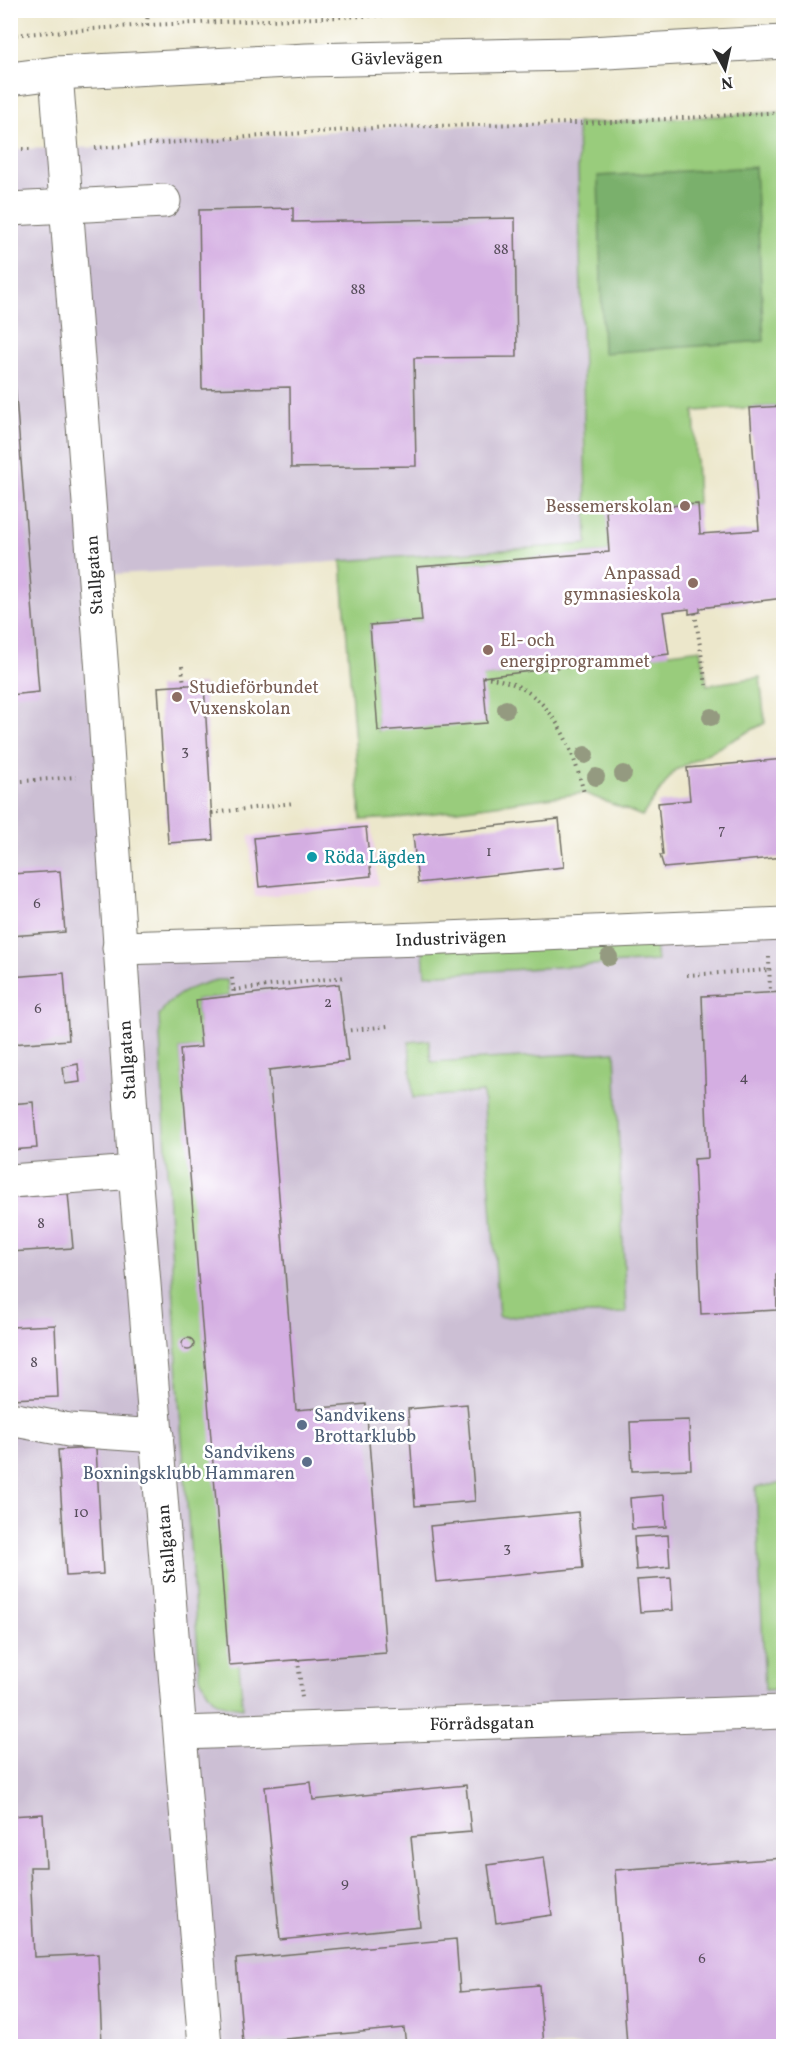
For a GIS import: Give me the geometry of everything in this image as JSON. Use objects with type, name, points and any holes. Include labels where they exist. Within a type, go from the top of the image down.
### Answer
[{"type":"street","name":"Gävlevägen","points":[[10,79],[56,73],[307,60],[584,53],[783,42]]},
{"type":"street","name":"Stallgatan","points":[[56,73],[135,1172],[205,2046]]},
{"type":"street","points":[[10,208],[164,201]]},
{"type":"street","name":"Industrivägen","points":[[119,948],[422,939],[783,924]]},
{"type":"street","points":[[10,1181],[135,1172]]},
{"type":"street","points":[[10,1419],[69,1430],[157,1436]]},
{"type":"street","name":"Förrådsgatan","points":[[181,1733],[783,1712]]},
{"type":"path","points":[[147,25],[148,10]]},
{"type":"path","points":[[10,35],[147,25],[506,10]]},
{"type":"path","points":[[10,149],[117,147],[388,127],[617,122],[783,112]]},
{"type":"path","points":[[695,613],[706,685]]},
{"type":"path","points":[[182,666],[184,685]]},
{"type":"path","points":[[483,677],[507,680],[532,695],[546,708],[567,740],[576,760],[584,793]]},
{"type":"path","points":[[10,782],[108,774]]},
{"type":"path","points":[[212,813],[294,803]]},
{"type":"path","points":[[687,975],[769,970]]},
{"type":"path","points":[[234,990],[350,977]]},
{"type":"path","points":[[344,1031],[388,1026]]},
{"type":"shaded area","points":[[577,123],[587,545],[95,575],[119,948],[783,924],[783,2046],[11,2046],[10,149],[118,147],[388,127]]},
{"type":"shaded area","name":"Röda Lägden","points":[[372,824],[378,885],[255,897],[249,836]]},
{"type":"green space","points":[[783,112],[783,406],[694,411],[698,504],[607,510],[609,552],[418,567],[422,621],[370,625],[378,731],[483,677],[701,649],[707,685],[760,677],[765,723],[674,771],[642,816],[584,793],[398,818],[361,820],[341,561],[587,544],[577,123]]},
{"type":"green space","points":[[755,167],[764,341],[603,353],[598,176]]},
{"type":"green space","points":[[653,929],[657,961],[425,975],[422,939]]},
{"type":"green space","points":[[217,980],[227,980],[229,996],[196,1000],[201,1047],[180,1049],[243,1708],[216,1701],[211,1697],[200,1677],[179,1399],[159,1016],[170,1002],[184,992]]},
{"type":"green space","points":[[429,1040],[431,1062],[615,1052],[626,1313],[499,1317],[483,1092],[413,1098],[409,1042]]},
{"type":"green space","points":[[783,1483],[783,1689],[765,1690],[756,1487]]},
{"type":"building","points":[[293,208],[293,222],[515,218],[517,357],[414,358],[416,466],[291,468],[290,387],[202,389],[199,210]]},
{"type":"building","points":[[10,345],[12,345],[39,692],[10,695]]},
{"type":"building","name":"Bessemerskolan","points":[[784,406],[784,598],[700,608],[700,612],[689,614],[689,609],[663,612],[669,654],[483,677],[487,723],[378,731],[370,625],[422,621],[417,567],[609,552],[606,510],[698,504],[700,534],[759,530],[750,408]]},
{"type":"building","points":[[204,684],[213,840],[168,843],[158,687]]},
{"type":"building","points":[[784,759],[784,857],[664,868],[660,855],[663,855],[658,803],[690,800],[687,768]]},
{"type":"building","points":[[559,819],[564,867],[418,883],[413,835]]},
{"type":"building","name":"Röda Lägden","points":[[366,827],[371,876],[259,887],[254,838]]},
{"type":"building","points":[[60,871],[65,932],[10,936],[10,874]]},
{"type":"building","points":[[64,973],[69,1040],[10,1044],[10,977]]},
{"type":"building","points":[[339,984],[348,1061],[269,1070],[296,1410],[366,1404],[386,1653],[229,1665],[180,1049],[201,1047],[196,1000]]},
{"type":"building","points":[[784,992],[784,1275],[776,1275],[777,1310],[701,1314],[694,1159],[708,1158],[702,996]]},
{"type":"building","points":[[78,1064],[80,1082],[65,1084],[63,1067]]},
{"type":"building","points":[[33,1102],[37,1148],[10,1150],[10,1104]]},
{"type":"building","points":[[68,1193],[73,1248],[10,1252],[10,1198]]},
{"type":"building","points":[[55,1325],[58,1397],[10,1399],[10,1327]]},
{"type":"building","points":[[190,1338],[194,1344],[190,1350],[186,1350],[182,1342]]},
{"type":"building","points":[[467,1404],[475,1501],[415,1506],[408,1409]]},
{"type":"building","points":[[689,1420],[691,1469],[632,1471],[630,1422]]},
{"type":"building","points":[[96,1448],[103,1574],[66,1576],[58,1450]]},
{"type":"building","points":[[664,1495],[666,1527],[632,1529],[630,1498]]},
{"type":"building","points":[[578,1512],[583,1568],[436,1582],[430,1526]]},
{"type":"building","points":[[668,1535],[670,1567],[636,1570],[634,1537]]},
{"type":"building","points":[[671,1578],[673,1610],[640,1612],[637,1580]]},
{"type":"building","points":[[311,1782],[313,1800],[466,1785],[471,1832],[411,1837],[420,1926],[280,1940],[265,1787]]},
{"type":"building","points":[[43,1814],[46,1867],[30,1867],[34,1957],[98,1954],[102,2046],[10,2046],[10,1816]]},
{"type":"building","points":[[544,1857],[552,1915],[496,1923],[488,1865]]},
{"type":"building","points":[[784,1858],[784,2046],[627,2046],[615,1870]]},
{"type":"building","points":[[456,1939],[460,1992],[539,1985],[544,2046],[406,2046],[404,2028],[243,2043],[236,1959]]},
{"type":"place","name":"Bessemerskolan","points":[[685,506]]},
{"type":"place","name":"Anpassad gymnasieskola","points":[[693,583]]},
{"type":"place","name":"El- och energiprogrammet","points":[[488,650]]},
{"type":"place","name":"Studieförbundet Vuxenskolan","points":[[177,697]]},
{"type":"place","name":"Röda Lägden","points":[[312,857]]},
{"type":"place","name":"Sandvikens Brottarklubb","points":[[302,1425]]},
{"type":"place","name":"Sandvikens Boxningsklubb Hammaren","points":[[307,1462]]}]
